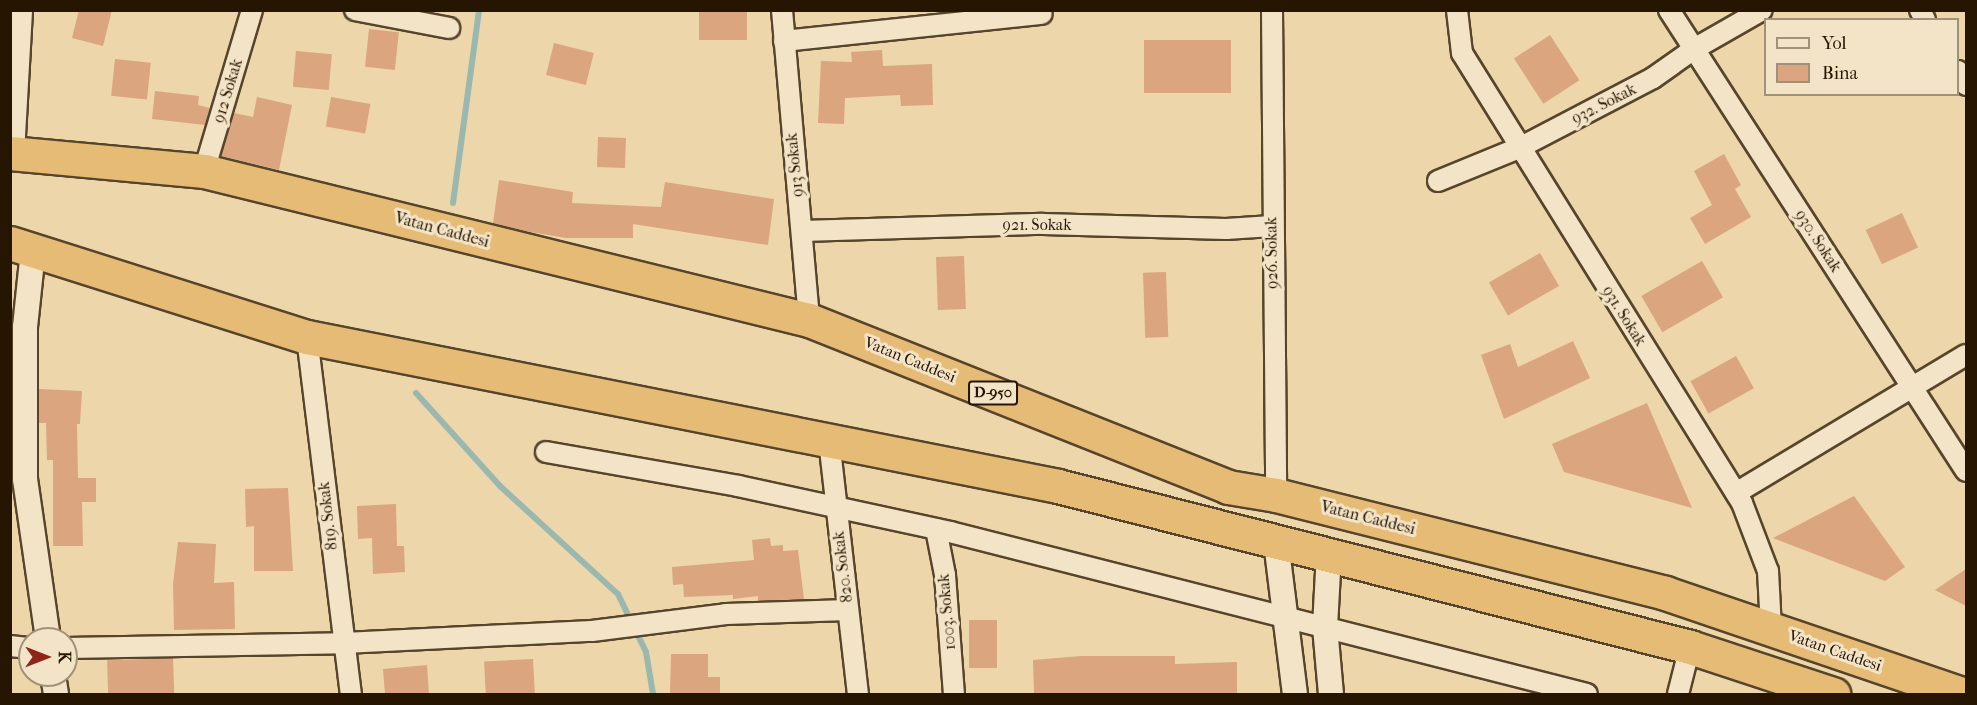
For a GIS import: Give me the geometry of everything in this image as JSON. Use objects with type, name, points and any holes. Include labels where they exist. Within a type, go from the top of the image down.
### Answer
[{"type":"highway","name":"Vatan Caddesi","points":[[12,154],[204,171],[809,320],[1228,487],[1276,495],[1665,593],[1962,694]]},
{"type":"highway","points":[[22,247],[306,337],[1058,486],[1276,542],[1329,553],[1690,647],[1833,694]]},
{"type":"street","points":[[12,154],[22,10]]},
{"type":"street","name":"912 Sokak","points":[[204,171],[252,10]]},
{"type":"street","points":[[355,10],[449,28]]},
{"type":"street","name":"913 Sokak","points":[[782,10],[809,320]]},
{"type":"street","name":"926. Sokak","points":[[1272,10],[1276,495]]},
{"type":"street","name":"931. Sokak","points":[[1457,10],[1462,52],[1519,148],[1736,494],[1768,571],[1771,629]]},
{"type":"street","name":"930. Sokak","points":[[1669,10],[1966,471]]},
{"type":"street","name":"932. Sokak","points":[[1438,181],[1519,148],[1653,78],[1694,49],[1762,10]]},
{"type":"street","points":[[784,41],[1042,14]]},
{"type":"street","name":"921. Sokak","points":[[802,231],[1043,224],[1226,229],[1272,226]]},
{"type":"street","points":[[22,247],[25,327],[25,478],[46,627]]},
{"type":"street","name":"819. Sokak","points":[[306,337],[351,694]]},
{"type":"street","points":[[1736,494],[1966,355]]},
{"type":"street","name":"820. Sokak","points":[[829,440],[858,694]]},
{"type":"street","points":[[546,452],[836,507],[936,529],[1587,694]]},
{"type":"street","name":"1003. Sokak","points":[[936,529],[945,575],[954,694]]},
{"type":"street","points":[[1276,542],[1295,694]]},
{"type":"street","points":[[1329,553],[1325,627],[1331,694]]},
{"type":"street","points":[[78,648],[345,643],[592,631],[726,614],[848,610]]},
{"type":"street","points":[[1678,694],[1690,647]]},
{"type":"building","points":[[79,10],[112,10],[103,46],[72,38]]},
{"type":"building","points":[[699,10],[747,10],[747,40],[699,40]]},
{"type":"building","points":[[369,29],[399,32],[395,70],[365,67]]},
{"type":"building","points":[[1550,35],[1579,80],[1543,104],[1514,58]]},
{"type":"building","points":[[1144,40],[1231,40],[1231,93],[1144,93]]},
{"type":"building","points":[[554,43],[594,53],[586,85],[546,75]]},
{"type":"building","points":[[882,50],[883,66],[932,64],[933,105],[901,106],[900,95],[845,98],[844,124],[818,123],[821,61],[852,62],[851,52]]},
{"type":"building","points":[[296,51],[332,54],[329,90],[293,87]]},
{"type":"building","points":[[115,59],[151,63],[147,100],[111,96]]},
{"type":"building","points":[[155,91],[199,96],[198,105],[210,108],[205,125],[152,119]]},
{"type":"building","points":[[257,97],[292,105],[279,170],[221,156],[234,113],[253,117]]},
{"type":"building","points":[[331,97],[370,104],[365,133],[326,127]]},
{"type":"building","points":[[598,137],[626,138],[625,168],[597,167]]},
{"type":"building","points":[[1724,154],[1741,185],[1735,189],[1751,217],[1705,244],[1690,218],[1712,205],[1694,171]]},
{"type":"building","points":[[499,180],[573,192],[572,203],[661,207],[665,182],[774,199],[768,245],[633,224],[633,238],[566,238],[530,232],[493,223]]},
{"type":"building","points":[[1902,213],[1918,247],[1882,264],[1866,230]]},
{"type":"building","points":[[1540,253],[1559,286],[1508,315],[1489,282]]},
{"type":"building","points":[[964,256],[966,309],[938,310],[936,257]]},
{"type":"building","points":[[1702,261],[1723,297],[1662,332],[1641,296]]},
{"type":"building","points":[[1166,272],[1168,337],[1145,338],[1143,273]]},
{"type":"building","points":[[1573,341],[1590,378],[1504,419],[1481,355],[1510,344],[1518,367]]},
{"type":"building","points":[[1736,356],[1754,388],[1708,414],[1691,381]]},
{"type":"building","points":[[39,389],[82,391],[80,424],[77,424],[78,478],[96,478],[96,502],[82,502],[83,546],[53,546],[53,460],[47,460],[46,423],[39,423]]},
{"type":"building","points":[[1647,403],[1692,508],[1564,472],[1552,444]]},
{"type":"building","points":[[288,488],[293,571],[254,571],[254,526],[246,527],[245,489]]},
{"type":"building","points":[[1854,496],[1905,567],[1885,581],[1773,538]]},
{"type":"building","points":[[396,504],[397,546],[404,546],[405,572],[373,574],[372,538],[358,539],[357,506]]},
{"type":"building","points":[[770,538],[771,546],[783,545],[783,551],[798,550],[804,599],[758,601],[758,596],[733,599],[733,595],[684,597],[683,584],[673,585],[672,567],[754,560],[752,540]]},
{"type":"building","points":[[178,542],[216,544],[214,583],[234,582],[235,629],[174,630],[173,584]]},
{"type":"building","points":[[1966,569],[1966,606],[1935,590]]},
{"type":"building","points":[[969,620],[997,620],[997,668],[969,668]]},
{"type":"building","points":[[671,654],[708,654],[708,677],[720,677],[720,694],[670,694]]},
{"type":"building","points":[[1081,656],[1175,656],[1175,664],[1237,662],[1237,694],[1034,694],[1033,660]]},
{"type":"building","points":[[173,658],[174,694],[108,694],[107,660]]},
{"type":"building","points":[[533,659],[535,694],[486,694],[484,662]]},
{"type":"building","points":[[427,665],[429,694],[385,694],[383,669]]},
{"type":"waterway","points":[[453,203],[479,10]]},
{"type":"waterway","points":[[416,393],[500,486],[618,594],[646,652],[653,694]]}]
